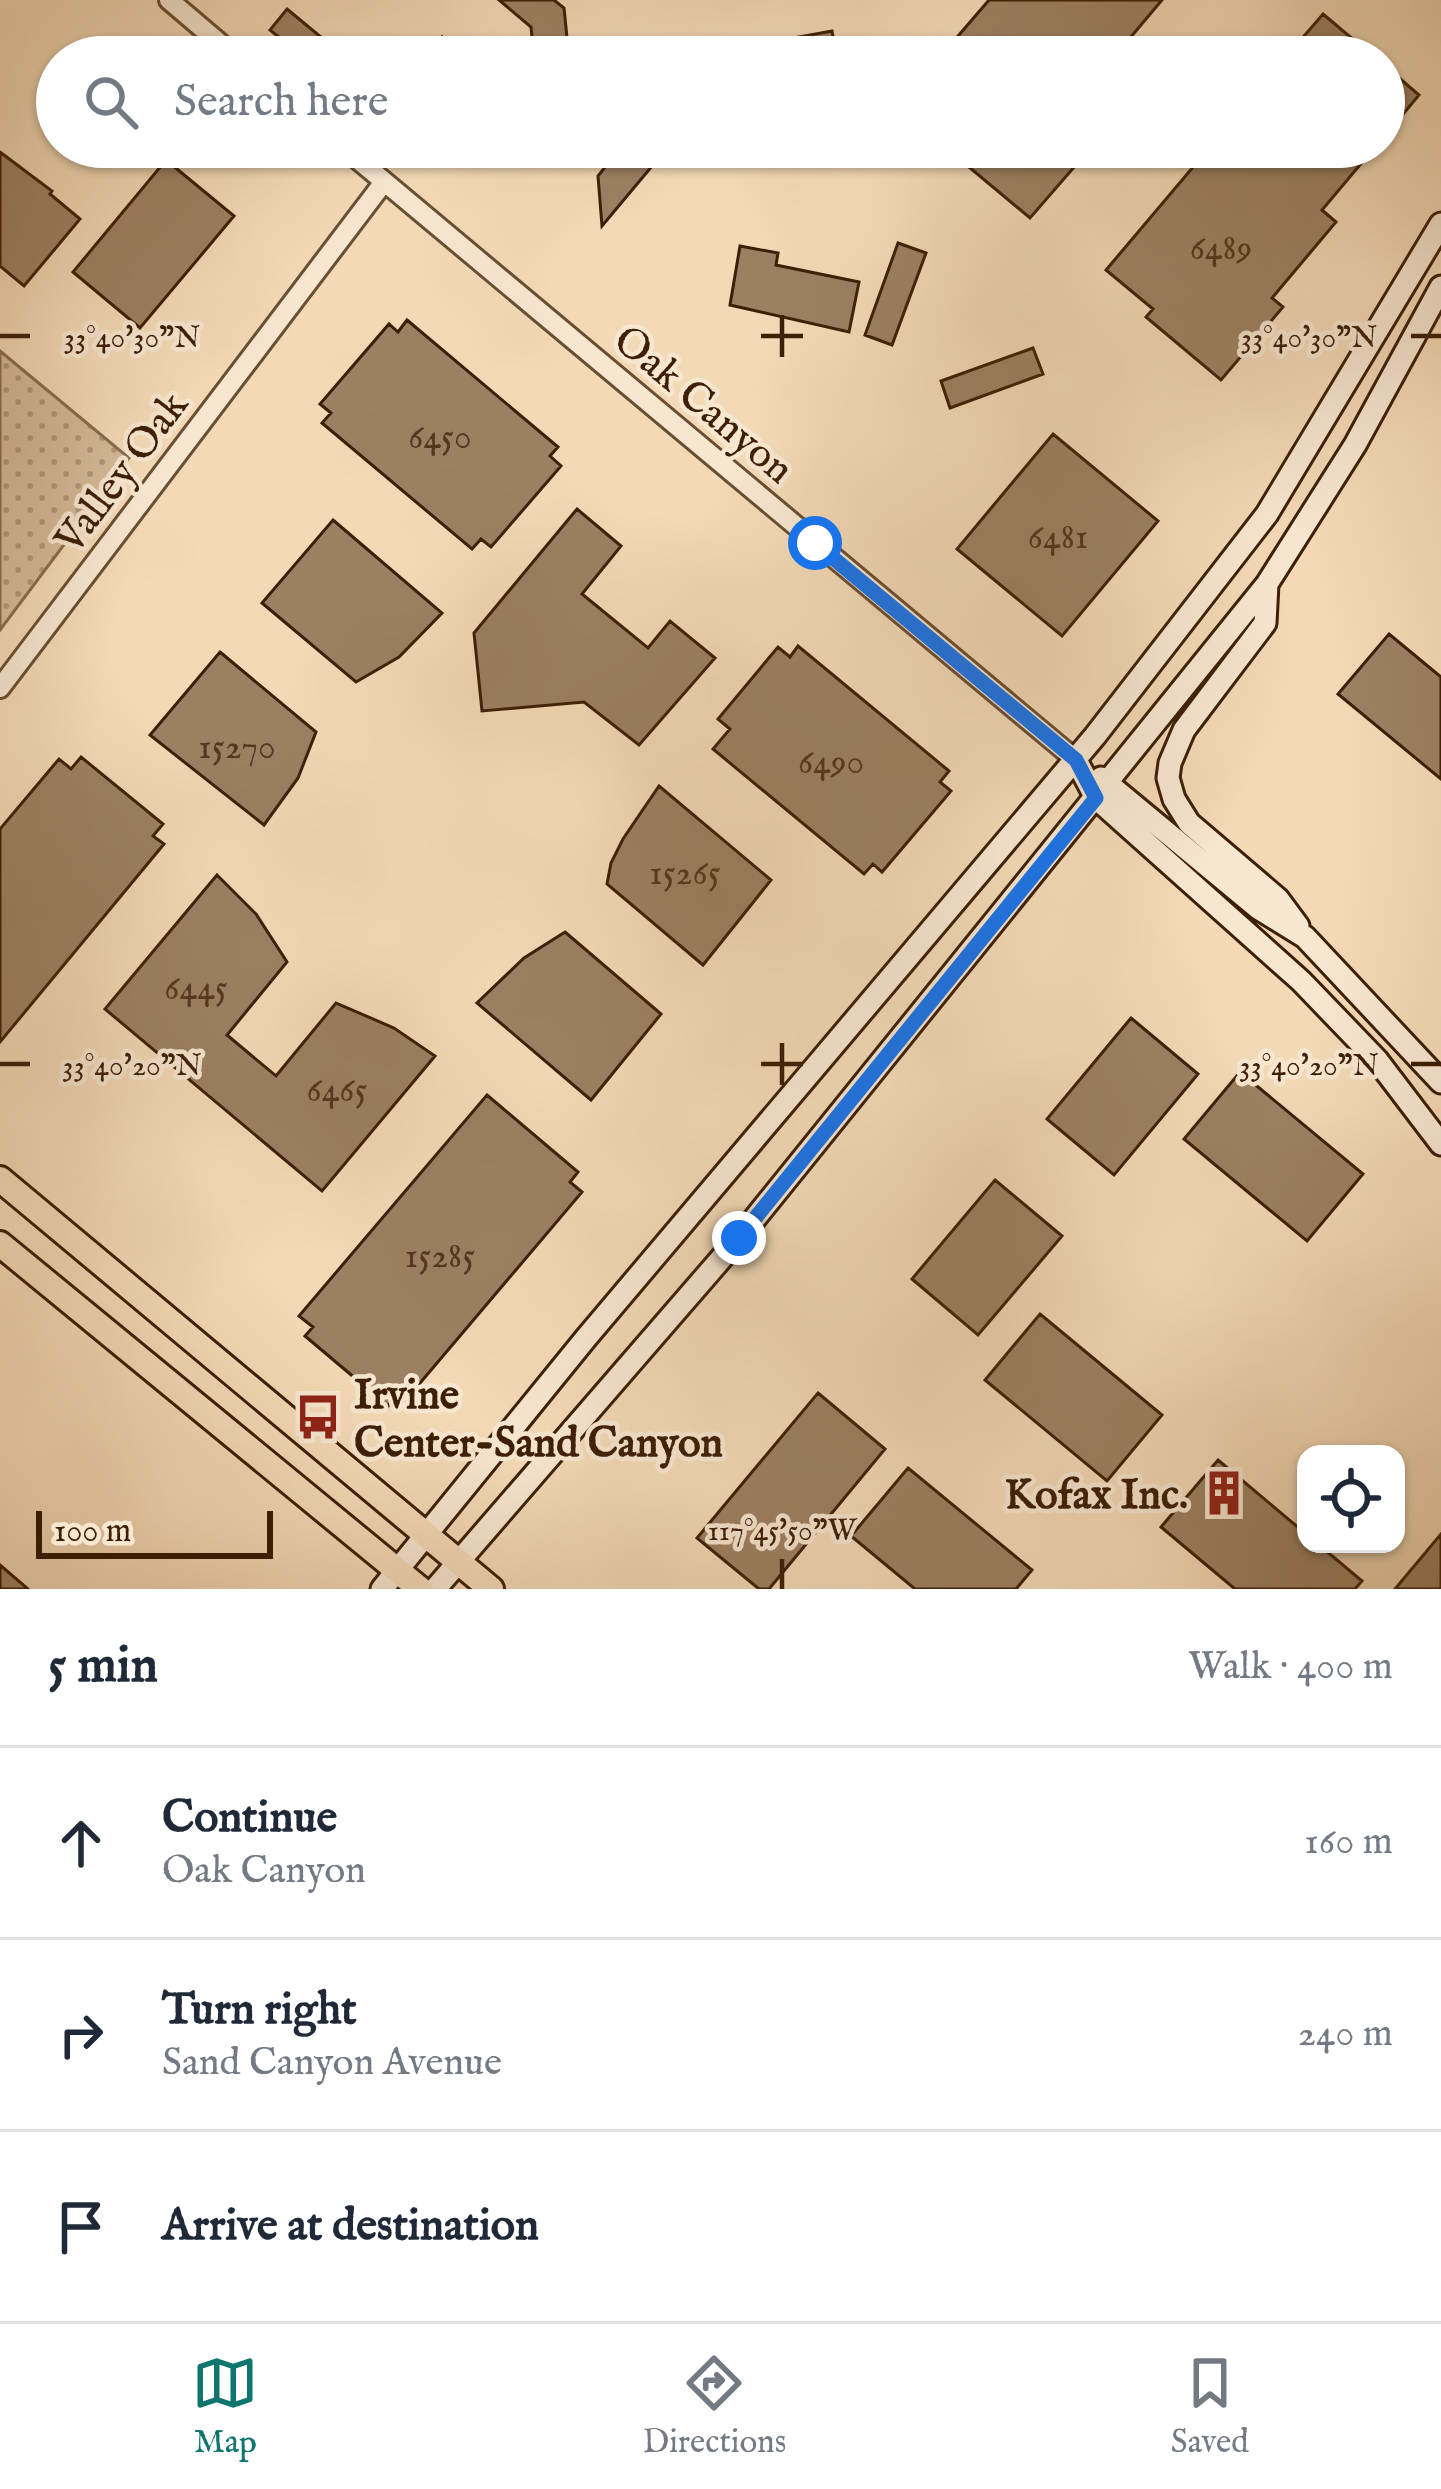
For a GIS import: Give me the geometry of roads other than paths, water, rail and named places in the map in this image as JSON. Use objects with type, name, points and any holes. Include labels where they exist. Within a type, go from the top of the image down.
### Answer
[{"type":"main road","points":[[389,1580],[586,1338],[1076,760],[1267,514],[1441,224]]},
{"type":"main road","points":[[435,1589],[739,1238],[1268,584],[1355,446],[1441,287]]},
{"type":"main road","points":[[1268,584],[1265,623],[1184,730],[1170,764],[1174,799],[1189,823],[1278,899],[1305,937],[1441,1082]]},
{"type":"main road","points":[[1076,760],[1102,791],[1377,1060],[1441,1144]]},
{"type":"main road","points":[[1102,791],[1258,908],[1305,937]]},
{"type":"main road","points":[[0,1179],[491,1589]]},
{"type":"main road","points":[[0,1244],[389,1580],[420,1589]]},
{"type":"street","points":[[169,0],[211,36]]},
{"type":"street","name":"Oak Canyon","points":[[368,168],[1076,760]]},
{"type":"street","name":"Valley Oak","points":[[0,688],[384,182]]},
{"type":"place","name":"Irvine Center-Sand Canyon","points":[[318,1417]]},
{"type":"place","name":"Kofax Inc.","points":[[1224,1493]]}]
